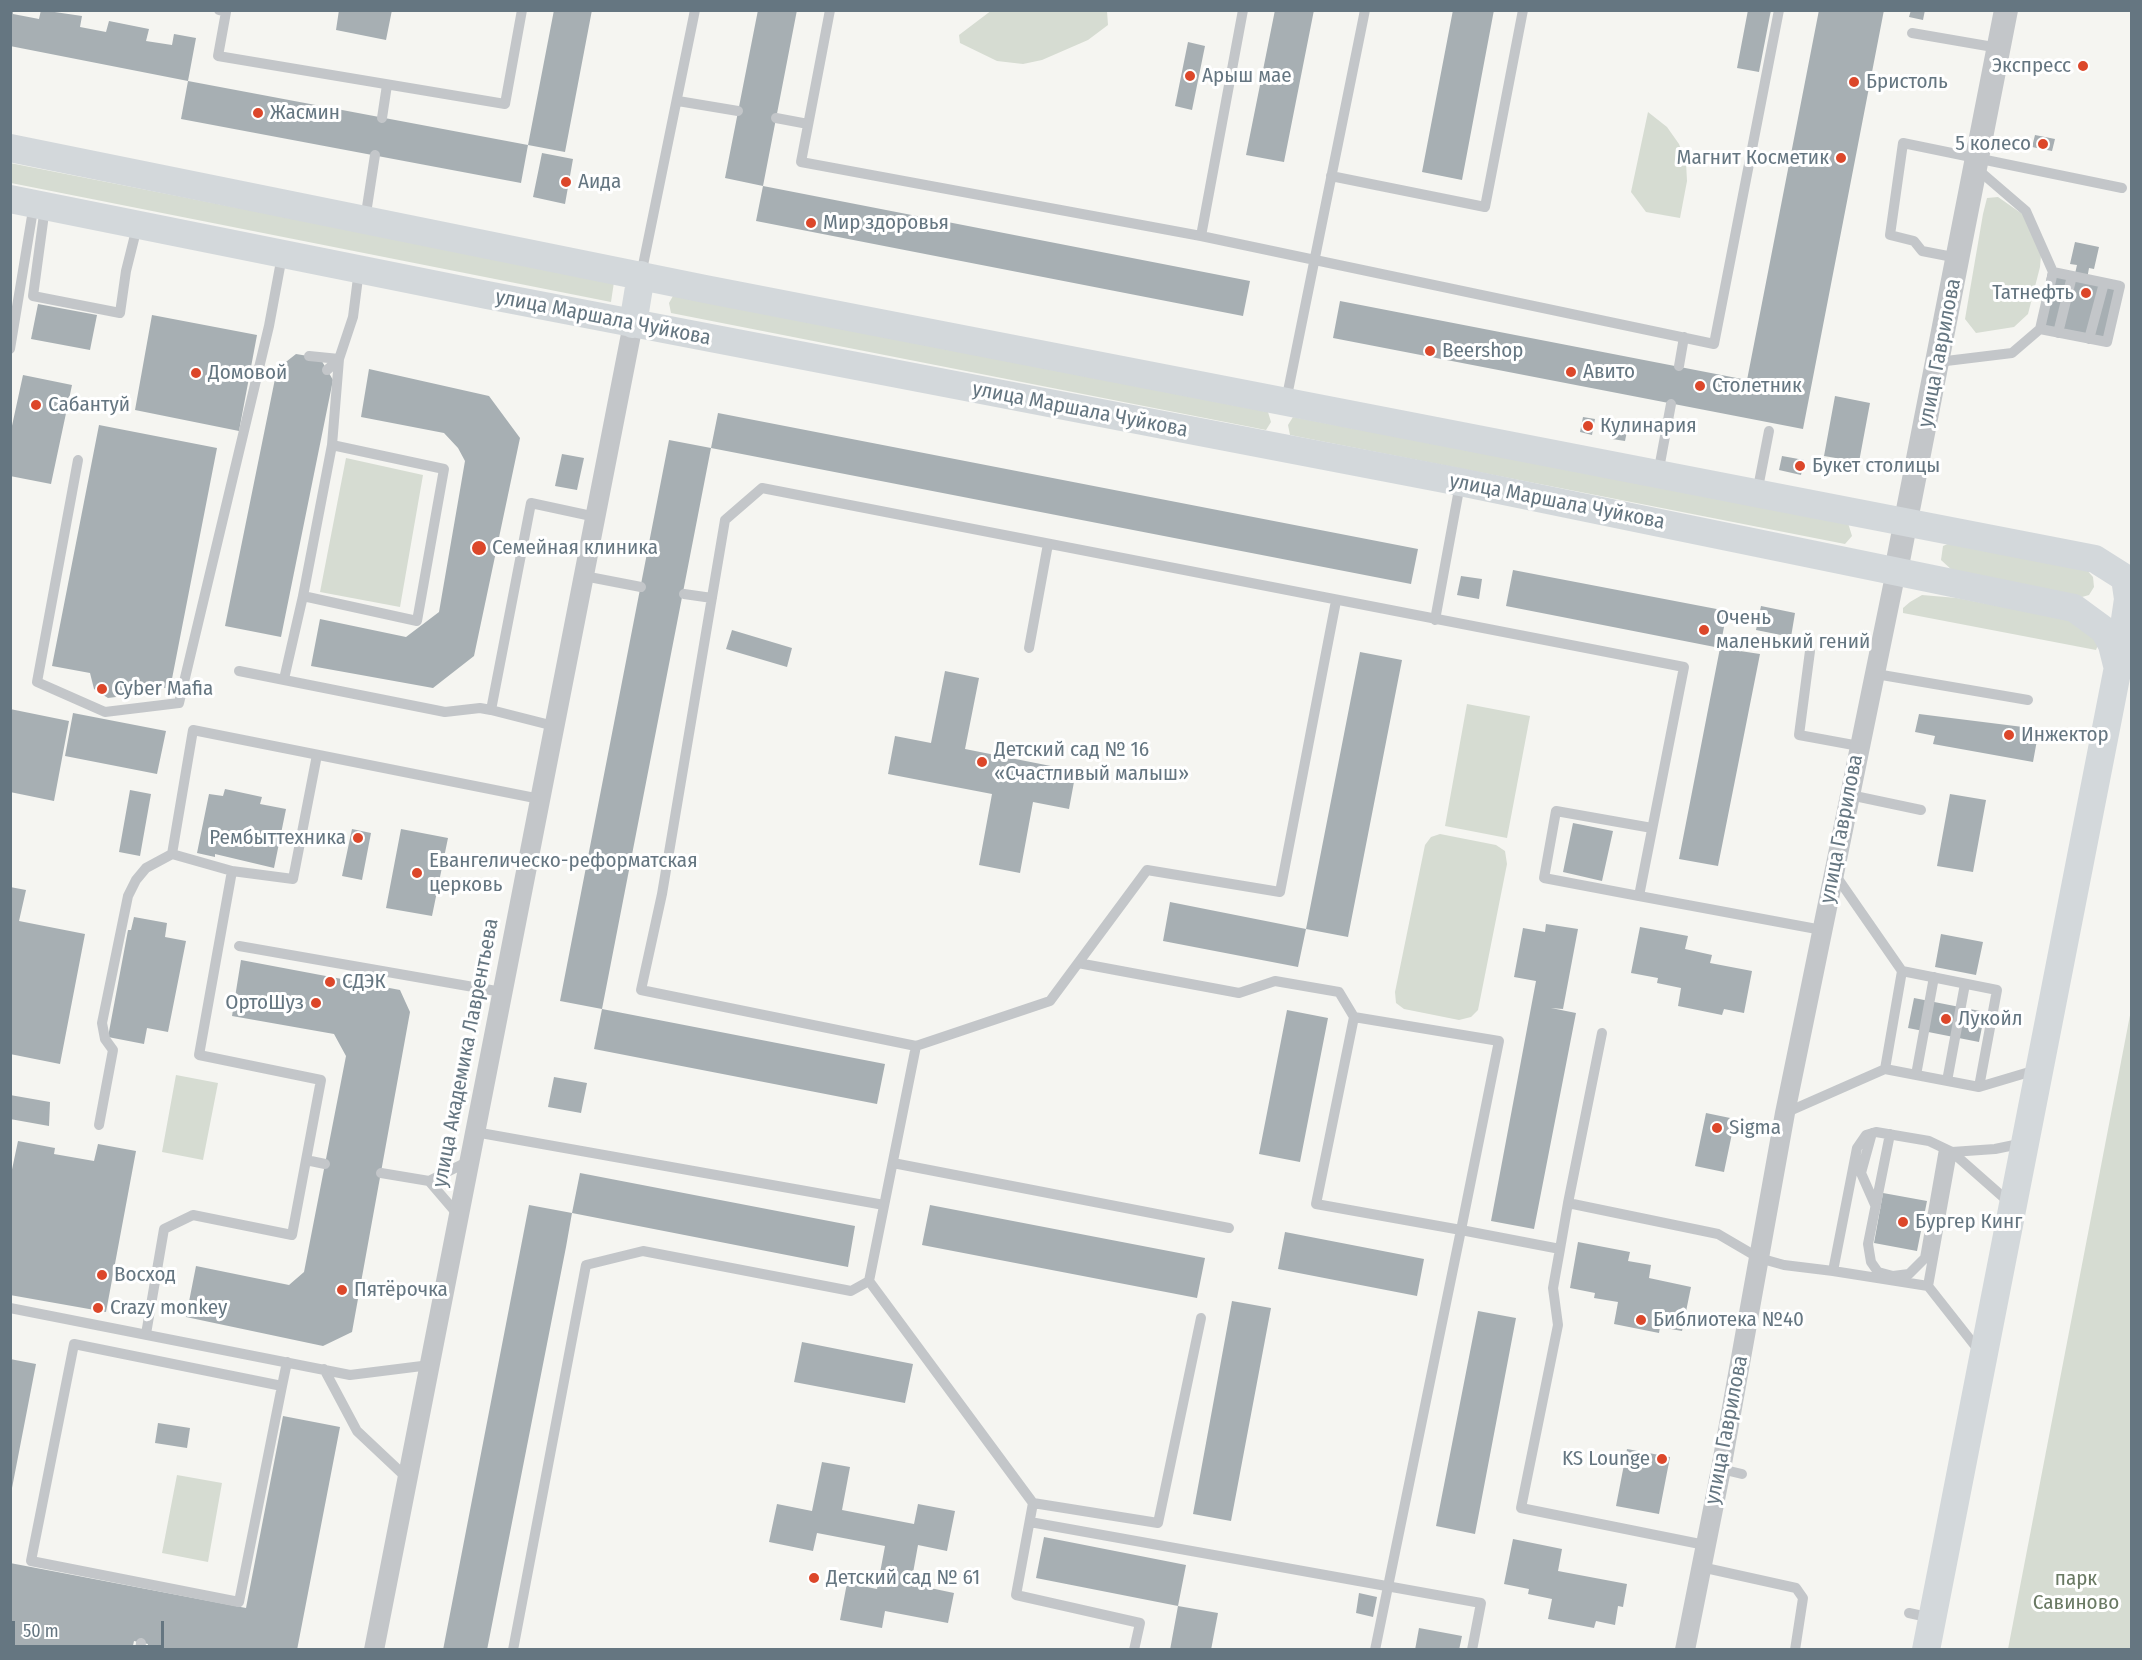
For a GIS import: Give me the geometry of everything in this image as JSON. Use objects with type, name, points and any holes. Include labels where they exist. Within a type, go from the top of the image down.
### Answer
[{"type":"main road","points":[[10,148],[641,275],[2096,559],[2128,577],[2128,598],[2118,667],[1982,1355],[1920,1616],[1926,1650]]},
{"type":"main road","name":"улица Маршала Чуйкова","points":[[30,203],[633,324],[1460,482],[2074,608],[2104,630],[2112,645],[2118,667]]},
{"type":"main road","points":[[633,324],[641,275]]},
{"type":"main road","points":[[1276,448],[1286,402]]},
{"type":"street","name":"улица Гаврилова","points":[[1685,1650],[1721,1469],[1785,1113],[1907,521],[2006,10]]},
{"type":"street","name":"улица Академика Лаврентьева","points":[[374,1650],[633,324]]},
{"type":"lane","points":[[219,10],[226,12],[218,56],[505,104],[522,10]]},
{"type":"lane","points":[[641,275],[696,10]]},
{"type":"lane","points":[[830,10],[801,162],[1201,236],[1714,344],[1779,10]]},
{"type":"lane","points":[[1201,236],[1243,10]]},
{"type":"lane","points":[[1286,402],[1365,10]]},
{"type":"lane","points":[[1331,176],[1485,207],[1523,10]]},
{"type":"lane","points":[[1912,33],[1999,48]]},
{"type":"lane","points":[[382,118],[387,85]]},
{"type":"lane","points":[[678,101],[738,111]]},
{"type":"lane","points":[[776,118],[808,124]]},
{"type":"lane","points":[[1958,258],[1922,251],[1914,241],[1890,235],[1903,142],[1977,163],[2122,188]]},
{"type":"lane","points":[[365,220],[375,155]]},
{"type":"lane","points":[[1938,362],[2012,353],[2040,329],[2053,273],[2026,211],[1977,163]]},
{"type":"lane","points":[[30,203],[33,296],[120,313],[126,271],[138,224]]},
{"type":"lane","points":[[10,349],[30,203]]},
{"type":"lane","points":[[78,460],[37,682],[105,712],[179,703],[269,326],[283,252]]},
{"type":"lane","points":[[284,679],[303,597],[332,445],[339,359],[353,317],[359,270]]},
{"type":"lane","points":[[2040,329],[2107,342],[2120,286],[2053,273]]},
{"type":"lane","points":[[2058,333],[2072,276]]},
{"type":"lane","points":[[2089,339],[2104,283]]},
{"type":"lane","points":[[1679,366],[1684,337]]},
{"type":"lane","points":[[309,356],[339,359]]},
{"type":"lane","points":[[327,370],[339,359]]},
{"type":"lane","points":[[1658,475],[1671,404]]},
{"type":"lane","points":[[1757,494],[1769,432]]},
{"type":"lane","points":[[303,597],[417,621],[444,469],[332,445]]},
{"type":"lane","points":[[1435,620],[1460,482]]},
{"type":"lane","points":[[1336,601],[1280,892],[1147,870],[1050,1001],[916,1046],[642,990],[662,894],[725,520],[762,488],[1684,667],[1639,896]]},
{"type":"lane","points":[[491,710],[531,503],[596,517]]},
{"type":"lane","points":[[1029,648],[1048,544]]},
{"type":"lane","points":[[584,576],[641,587]]},
{"type":"lane","points":[[684,594],[712,598]]},
{"type":"lane","points":[[1810,651],[1799,735],[1859,746]]},
{"type":"lane","points":[[239,671],[445,712],[480,708],[554,726]]},
{"type":"lane","points":[[1876,674],[2028,700]]},
{"type":"lane","points":[[172,854],[193,730],[540,799]]},
{"type":"lane","points":[[99,1125],[113,1050],[105,1039],[102,1023],[128,896],[136,880],[146,868],[172,854],[232,871],[293,879],[317,755]]},
{"type":"lane","points":[[1850,795],[1921,810]]},
{"type":"lane","points":[[1652,828],[1556,811],[1544,878],[1822,930]]},
{"type":"lane","points":[[146,1334],[164,1229],[193,1215],[292,1234],[321,1080],[199,1055],[232,871]]},
{"type":"lane","points":[[1834,873],[1902,971],[1885,1069]]},
{"type":"lane","points":[[240,946],[502,993]]},
{"type":"lane","points":[[1078,963],[1239,993],[1275,981],[1339,993],[1354,1017],[1316,1204],[1560,1249]]},
{"type":"lane","points":[[1902,971],[1997,990],[1979,1087]]},
{"type":"lane","points":[[1916,1075],[1934,977]]},
{"type":"lane","points":[[1947,1081],[1965,984]]},
{"type":"lane","points":[[1354,1017],[1499,1041],[1375,1650]]},
{"type":"lane","points":[[1602,1033],[1553,1287],[1558,1325],[1521,1508],[1705,1545]]},
{"type":"lane","points":[[916,1046],[869,1281],[1033,1503],[1158,1523],[1201,1318]]},
{"type":"lane","points":[[1785,1113],[1885,1069],[1979,1087],[2039,1069]]},
{"type":"lane","points":[[475,1132],[884,1205]]},
{"type":"lane","points":[[1872,1133],[1862,1173],[1876,1207]]},
{"type":"lane","points":[[1890,1134],[1868,1244],[1872,1262],[1878,1272],[1893,1276],[1909,1274],[1925,1258],[1948,1150]]},
{"type":"lane","points":[[1833,1271],[1857,1148],[1866,1135],[1890,1134],[1929,1141],[1948,1150],[2011,1204]]},
{"type":"lane","points":[[1948,1150],[1995,1149],[2024,1143]]},
{"type":"lane","points":[[1928,1287],[1948,1150]]},
{"type":"lane","points":[[306,1160],[325,1164]]},
{"type":"lane","points":[[381,1173],[429,1181],[470,1161]]},
{"type":"lane","points":[[893,1163],[1229,1228]]},
{"type":"lane","points":[[429,1181],[459,1216]]},
{"type":"lane","points":[[1568,1203],[1718,1234],[1759,1258],[1784,1265],[1928,1287],[1982,1355]]},
{"type":"lane","points":[[513,1650],[586,1265],[643,1251],[852,1290],[869,1281]]},
{"type":"lane","points":[[10,1308],[350,1375],[430,1365]]},
{"type":"lane","points":[[282,1386],[74,1344],[31,1561],[151,1587],[239,1602],[287,1362]]},
{"type":"lane","points":[[324,1370],[357,1431],[408,1479]]},
{"type":"lane","points":[[1721,1469],[1742,1474]]},
{"type":"lane","points":[[1033,1503],[1016,1595],[1140,1623],[1134,1650]]},
{"type":"lane","points":[[1030,1522],[1481,1603],[1472,1650]]},
{"type":"lane","points":[[1701,1567],[1796,1588],[1803,1598],[1795,1650]]},
{"type":"green space","points":[[992,10],[1107,11],[1108,25],[1088,40],[1042,60],[1023,64],[997,61],[960,43],[959,35]]},
{"type":"green space","points":[[1648,112],[1667,127],[1679,144],[1686,162],[1687,181],[1680,218],[1646,212],[1631,192]]},
{"type":"green space","points":[[10,163],[614,282],[611,302],[11,183]]},
{"type":"green space","points":[[1998,197],[2028,218],[2042,243],[2040,267],[2028,314],[2014,327],[1976,333],[1965,319],[1987,198]]},
{"type":"green space","points":[[673,296],[1268,412],[1271,422],[1266,430],[671,313],[669,303]]},
{"type":"green space","points":[[1293,417],[1848,523],[1852,536],[1845,544],[1290,435],[1288,425]]},
{"type":"green space","points":[[346,458],[423,475],[400,607],[320,592]]},
{"type":"green space","points":[[1950,543],[2086,569],[2093,577],[2094,587],[2089,595],[2082,597],[1953,571],[1941,560],[1943,546]]},
{"type":"green space","points":[[1922,595],[1957,598],[2070,620],[2090,632],[2098,645],[2096,650],[1903,613],[1903,608]]},
{"type":"green space","points":[[1467,704],[1530,716],[1507,838],[1445,826]]},
{"type":"green space","points":[[1440,834],[1496,845],[1505,851],[1507,864],[1478,1010],[1471,1017],[1459,1020],[1404,1009],[1396,1003],[1395,992],[1425,845],[1431,837]]},
{"type":"green space","name":"парк Савиново","points":[[2131,1010],[2131,1649],[2008,1649]]},
{"type":"green space","points":[[176,1075],[218,1083],[203,1160],[162,1152]]},
{"type":"green space","points":[[177,1475],[222,1483],[208,1562],[162,1553]]},
{"type":"building","points":[[10,10],[13,10],[13,14],[39,19],[41,10],[82,16],[80,27],[106,32],[109,21],[149,29],[146,41],[172,45],[174,34],[196,38],[188,81],[10,46]]},
{"type":"building","points":[[339,10],[392,10],[386,40],[336,30]]},
{"type":"building","points":[[554,10],[592,10],[565,152],[528,145]]},
{"type":"building","points":[[758,10],[797,10],[763,186],[725,178]]},
{"type":"building","points":[[1275,10],[1314,10],[1284,162],[1246,155]]},
{"type":"building","points":[[1453,10],[1494,10],[1462,180],[1422,172]]},
{"type":"building","points":[[1748,10],[1771,10],[1759,72],[1737,68]]},
{"type":"building","points":[[1819,10],[1884,10],[1803,429],[1333,338],[1340,301],[1747,380]]},
{"type":"building","points":[[1911,10],[1925,10],[1923,20],[1909,17]]},
{"type":"building","points":[[1188,42],[1205,46],[1192,110],[1175,106]]},
{"type":"building","points":[[188,81],[528,145],[521,183],[181,119]]},
{"type":"building","points":[[2035,135],[2055,139],[2052,151],[2032,147]]},
{"type":"building","points":[[542,153],[573,159],[565,204],[533,197]]},
{"type":"building","points":[[763,186],[1250,281],[1243,316],[756,221]]},
{"type":"building","points":[[2075,242],[2099,247],[2094,269],[2089,268],[2087,279],[2116,285],[2104,344],[2036,330],[2048,272],[2074,278],[2077,265],[2070,264]]},
{"type":"building","points":[[38,304],[97,315],[90,350],[31,339]]},
{"type":"building","name":"Домовой","points":[[152,315],[257,335],[239,431],[135,410]]},
{"type":"building","points":[[296,354],[320,358],[333,380],[281,637],[225,626],[277,369]]},
{"type":"building","points":[[369,369],[489,396],[520,438],[474,656],[433,688],[311,666],[320,619],[406,637],[439,612],[465,461],[458,448],[444,433],[361,417]]},
{"type":"building","points":[[23,375],[72,385],[51,484],[10,476],[10,435]]},
{"type":"building","points":[[1835,396],[1870,403],[1859,462],[1824,456]]},
{"type":"building","points":[[718,413],[1418,549],[1411,584],[711,448]]},
{"type":"building","points":[[1583,417],[1595,419],[1592,435],[1580,432]]},
{"type":"building","points":[[1614,424],[1628,426],[1625,441],[1612,439]]},
{"type":"building","points":[[99,425],[217,448],[170,689],[132,681],[124,696],[108,698],[94,689],[90,673],[52,666]]},
{"type":"building","points":[[669,440],[711,448],[602,1009],[560,1001]]},
{"type":"building","points":[[562,454],[584,458],[577,490],[555,486]]},
{"type":"building","points":[[1782,456],[1804,460],[1801,475],[1779,470]]},
{"type":"building","points":[[1513,570],[1727,611],[1720,648],[1506,606]]},
{"type":"building","points":[[1461,576],[1482,579],[1479,599],[1457,595]]},
{"type":"building","points":[[1761,606],[1795,613],[1791,637],[1756,630]]},
{"type":"building","points":[[732,630],[792,648],[787,667],[726,649]]},
{"type":"building","points":[[1720,648],[1760,654],[1718,866],[1679,859]]},
{"type":"building","points":[[1360,652],[1402,660],[1348,937],[1306,929]]},
{"type":"building","points":[[945,671],[979,678],[965,749],[1076,771],[1069,809],[1033,802],[1020,873],[979,865],[992,794],[888,774],[895,736],[931,743]]},
{"type":"building","points":[[10,709],[69,721],[54,801],[10,792]]},
{"type":"building","points":[[73,713],[166,731],[157,774],[65,756]]},
{"type":"building","points":[[1919,714],[2039,729],[2033,762],[1933,744],[1935,736],[1915,732]]},
{"type":"building","points":[[225,789],[262,797],[260,804],[286,809],[274,868],[215,854],[215,857],[197,853],[209,794],[223,796]]},
{"type":"building","points":[[130,790],[151,794],[140,856],[119,852]]},
{"type":"building","points":[[1950,794],[1986,800],[1973,872],[1937,866]]},
{"type":"building","points":[[1573,823],[1613,831],[1602,881],[1563,872]]},
{"type":"building","points":[[352,829],[371,833],[362,880],[342,876]]},
{"type":"building","name":"Евангелическо-реформатская церковь","points":[[401,829],[448,838],[432,916],[386,908]]},
{"type":"building","points":[[10,887],[26,890],[19,921],[85,934],[60,1064],[10,1054]]},
{"type":"building","points":[[1170,902],[1306,929],[1298,967],[1163,941]]},
{"type":"building","points":[[134,917],[167,923],[165,937],[186,941],[168,1032],[147,1028],[144,1044],[108,1037],[128,930],[131,930]]},
{"type":"building","points":[[1546,924],[1578,929],[1563,1009],[1551,1008],[1576,1013],[1534,1229],[1491,1221],[1536,981],[1514,977],[1523,928],[1545,932]]},
{"type":"building","points":[[1640,927],[1688,936],[1685,949],[1712,955],[1710,963],[1752,971],[1744,1013],[1724,1009],[1722,1015],[1678,1006],[1681,988],[1657,983],[1658,978],[1631,973]]},
{"type":"building","points":[[1941,934],[1983,942],[1976,975],[1935,967]]},
{"type":"building","points":[[241,960],[400,990],[410,1012],[352,1332],[323,1346],[186,1317],[196,1266],[289,1285],[304,1272],[346,1056],[334,1034],[232,1016]]},
{"type":"building","points":[[1914,998],[1985,1012],[1979,1042],[1908,1028]]},
{"type":"building","points":[[602,1009],[885,1064],[877,1104],[594,1049]]},
{"type":"building","points":[[1287,1010],[1328,1018],[1300,1162],[1259,1154]]},
{"type":"building","points":[[554,1077],[587,1083],[581,1113],[548,1107]]},
{"type":"building","points":[[10,1095],[50,1102],[49,1126],[10,1119]]},
{"type":"building","points":[[1706,1113],[1735,1119],[1724,1172],[1695,1166]]},
{"type":"building","points":[[18,1141],[55,1148],[54,1154],[94,1161],[98,1144],[136,1151],[106,1312],[10,1295],[10,1179]]},
{"type":"building","points":[[580,1173],[855,1226],[848,1267],[572,1213]]},
{"type":"building","points":[[1883,1193],[1927,1201],[1917,1251],[1874,1243]]},
{"type":"building","points":[[529,1205],[572,1213],[566,1247],[487,1650],[443,1650]]},
{"type":"building","points":[[930,1205],[1205,1258],[1197,1298],[922,1245]]},
{"type":"building","points":[[1285,1232],[1424,1259],[1417,1296],[1278,1269]]},
{"type":"building","points":[[1578,1242],[1630,1252],[1628,1261],[1651,1265],[1649,1278],[1691,1287],[1682,1331],[1660,1327],[1659,1333],[1614,1324],[1618,1302],[1594,1298],[1595,1293],[1570,1288]]},
{"type":"building","points":[[1232,1301],[1271,1308],[1231,1521],[1193,1514]]},
{"type":"building","points":[[1478,1311],[1516,1318],[1475,1534],[1436,1526]]},
{"type":"building","points":[[802,1342],[913,1364],[905,1403],[794,1382]]},
{"type":"building","points":[[10,1359],[36,1364],[12,1488],[10,1488]]},
{"type":"building","points":[[283,1416],[340,1427],[297,1650],[147,1650],[148,1644],[134,1641],[132,1650],[36,1650],[10,1645],[10,1563],[246,1608]]},
{"type":"building","points":[[158,1423],[190,1428],[187,1448],[155,1443]]},
{"type":"building","points":[[1627,1449],[1670,1457],[1659,1514],[1616,1506]]},
{"type":"building","points":[[822,1462],[850,1467],[842,1510],[914,1524],[918,1504],[955,1511],[947,1551],[918,1545],[911,1584],[954,1593],[948,1623],[885,1611],[882,1628],[840,1620],[847,1583],[877,1589],[885,1546],[817,1533],[813,1551],[769,1542],[777,1504],[812,1511]]},
{"type":"building","points":[[1044,1537],[1186,1565],[1178,1606],[1036,1578]]},
{"type":"building","points":[[1513,1539],[1562,1549],[1558,1571],[1627,1584],[1623,1607],[1618,1606],[1615,1625],[1596,1621],[1594,1628],[1548,1619],[1552,1599],[1528,1594],[1529,1589],[1504,1584]]},
{"type":"building","points":[[1359,1593],[1377,1597],[1373,1617],[1356,1613]]},
{"type":"building","points":[[1178,1606],[1218,1613],[1211,1650],[1170,1650]]},
{"type":"building","points":[[1419,1628],[1462,1636],[1459,1650],[1415,1650]]},
{"type":"place","name":"Экспресс","points":[[2083,66]]},
{"type":"place","name":"Арыш мае","points":[[1190,76]]},
{"type":"place","name":"Бристоль","points":[[1854,82]]},
{"type":"place","name":"Жасмин","points":[[258,113]]},
{"type":"place","name":"5 колесо","points":[[2043,144]]},
{"type":"place","name":"Магнит Косметик","points":[[1841,158]]},
{"type":"place","name":"Аида","points":[[566,182]]},
{"type":"place","name":"Мир здоровья","points":[[811,223]]},
{"type":"place","name":"Татнефть","points":[[2086,293]]},
{"type":"place","name":"Beershop","points":[[1430,351]]},
{"type":"place","name":"Авито","points":[[1571,372]]},
{"type":"place","name":"Домовой","points":[[196,373]]},
{"type":"place","name":"Столетник","points":[[1700,386]]},
{"type":"place","name":"Сабантуй","points":[[36,405]]},
{"type":"place","name":"Кулинария","points":[[1588,426]]},
{"type":"place","name":"Букет столицы","points":[[1800,466]]},
{"type":"place","name":"Семейная клиника","points":[[479,548]]},
{"type":"place","name":"Очень маленький гений","points":[[1704,630]]},
{"type":"place","name":"Cyber Mafia","points":[[102,689]]},
{"type":"place","name":"Инжектор","points":[[2009,735]]},
{"type":"place","name":"Детский сад № 16 «Счастливый малыш»","points":[[982,762]]},
{"type":"place","name":"Рембыттехника","points":[[358,838]]},
{"type":"place","name":"Евангелическо-реформатская церковь","points":[[417,873]]},
{"type":"place","name":"СДЭК","points":[[330,982]]},
{"type":"place","name":"ОртоШуз","points":[[316,1003]]},
{"type":"place","name":"Лукойл","points":[[1946,1019]]},
{"type":"place","name":"Sigma","points":[[1717,1128]]},
{"type":"place","name":"Бургер Кинг","points":[[1903,1222]]},
{"type":"place","name":"Восход","points":[[102,1275]]},
{"type":"place","name":"Пятёрочка","points":[[342,1290]]},
{"type":"place","name":"Crazy monkey","points":[[98,1308]]},
{"type":"place","name":"Библиотека №40","points":[[1641,1320]]},
{"type":"place","name":"KS Lounge","points":[[1662,1459]]},
{"type":"place","name":"Детский сад № 61","points":[[814,1578]]}]
